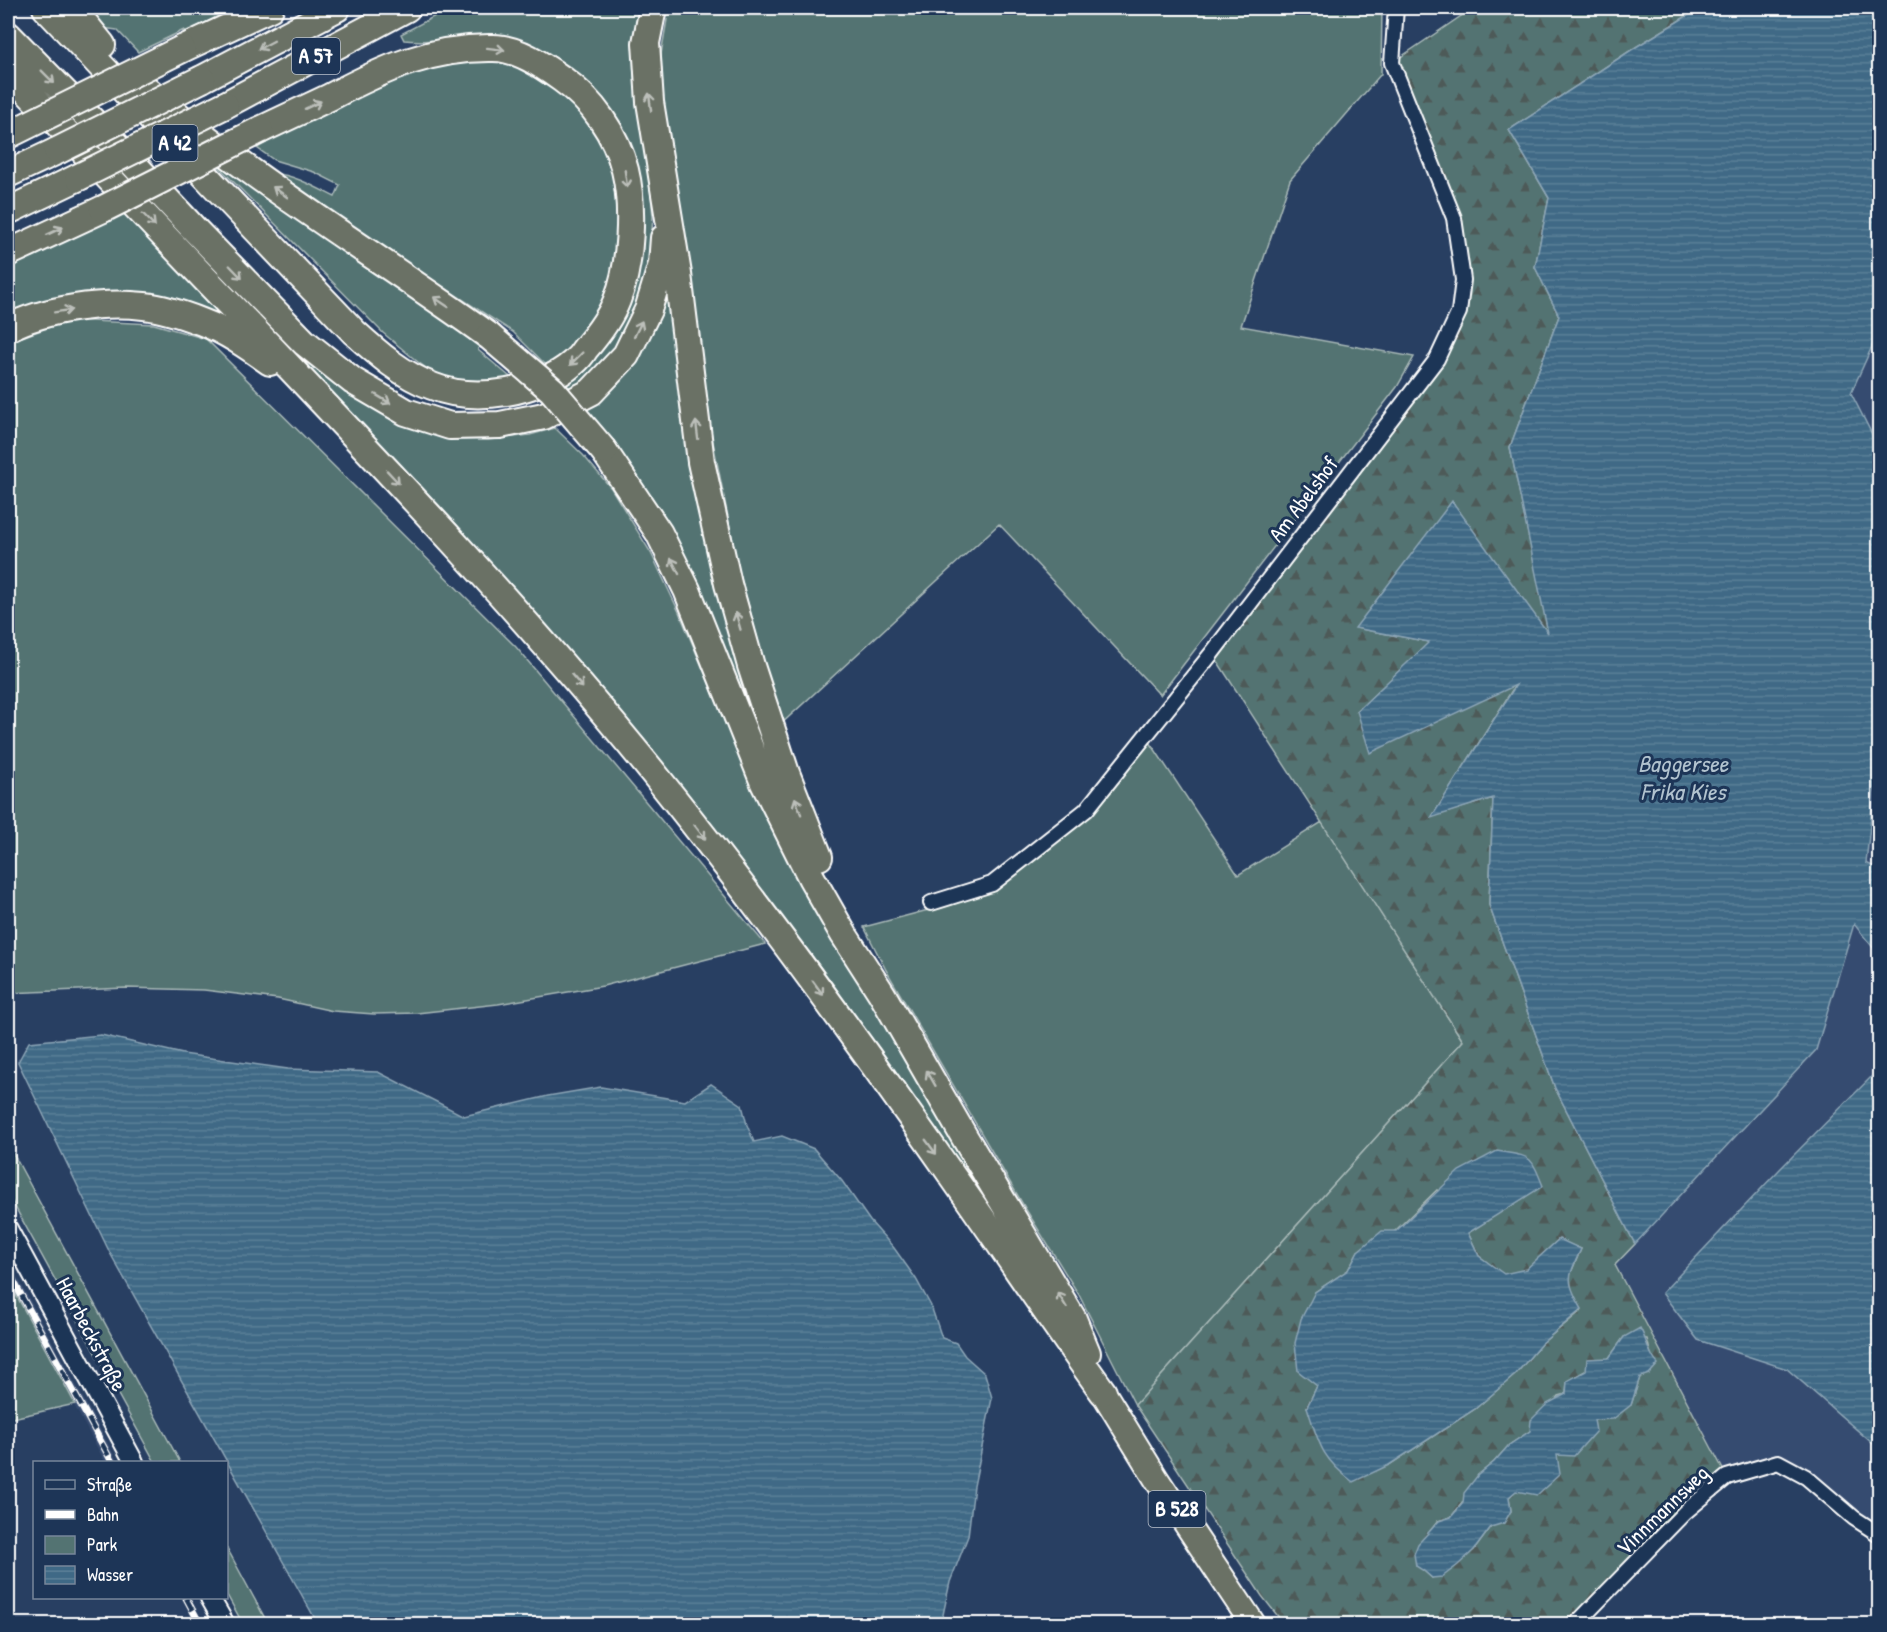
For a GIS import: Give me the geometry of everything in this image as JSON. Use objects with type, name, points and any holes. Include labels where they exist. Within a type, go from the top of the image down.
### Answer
[{"type":"highway","name":"A 42","points":[[48,8],[117,64]]},
{"type":"highway","name":"A 42","points":[[8,253],[103,209],[260,129],[368,77],[409,60],[451,50],[495,48],[522,54],[576,89],[595,110],[612,136],[625,170],[630,214],[628,256],[617,299],[600,332],[574,363],[547,380],[516,390],[487,395],[459,393],[432,387],[404,372],[367,345],[303,279],[48,8]]},
{"type":"highway","points":[[72,8],[117,64],[208,140],[313,216],[489,336],[552,390],[604,451],[658,533],[687,590],[764,783],[822,896],[1073,1319],[1103,1392]]},
{"type":"highway","points":[[8,135],[182,49],[243,15],[251,17],[270,8]]},
{"type":"highway","name":"A 57","points":[[8,174],[202,79],[337,8]]},
{"type":"highway","name":"A 57","points":[[8,211],[225,105],[407,8]]},
{"type":"highway","points":[[653,8],[646,43],[650,102],[678,274],[701,462],[728,584],[771,729],[810,838],[882,994]]},
{"type":"highway","name":"A 42","points":[[8,35],[304,342],[353,381],[406,412],[450,426],[500,425],[544,416],[591,392],[626,355],[648,310],[662,264],[663,181]]},
{"type":"highway","points":[[8,71],[428,514],[539,636],[649,768],[707,840],[827,1000],[1103,1392]]},
{"type":"highway","points":[[8,328],[51,313],[96,306],[144,306],[203,322],[244,344],[309,388]]},
{"type":"highway","name":"B 528","points":[[1103,1392],[1253,1624]]},
{"type":"street","name":"Am Abelshof","points":[[931,903],[992,884],[1086,810],[1212,653],[1437,359],[1459,312],[1463,280],[1454,218],[1392,63],[1396,8]]},
{"type":"street","name":"Haarbeckstraße","points":[[8,1229],[133,1461]]},
{"type":"street","name":"Vinnmannsweg","points":[[1576,1624],[1685,1512],[1727,1477],[1778,1462],[1806,1477],[1854,1518],[1880,1535]]},
{"type":"street","points":[[211,1599],[225,1624]]},
{"type":"shaded area","points":[[1879,331],[1879,450],[1851,393]]},
{"type":"shaded area","points":[[1879,732],[1879,874],[1866,863]]},
{"type":"shaded area","points":[[1854,923],[1879,955],[1879,1069],[1662,1293],[1698,1340],[1787,1369],[1879,1445],[1879,1535],[1778,1462],[1727,1477],[1615,1265],[1816,1050]]},
{"type":"shaded area","points":[[8,1260],[117,1461],[104,1461],[8,1284]]},
{"type":"green space","points":[[81,8],[234,8],[186,33],[184,30],[138,52],[117,30],[102,28]]},
{"type":"green space","points":[[450,8],[639,8],[634,50],[634,76],[649,173],[653,217],[649,268],[638,307],[625,340],[574,392],[564,382],[638,236],[588,87],[452,41],[404,40],[401,34]]},
{"type":"green space","points":[[669,8],[1382,8],[1381,74],[1290,180],[1241,326],[1414,357],[1397,387],[1160,695],[999,524],[781,724],[738,567],[712,437],[663,95],[661,54]]},
{"type":"green space","points":[[1473,8],[1700,8],[1509,130],[1549,198],[1535,267],[1559,316],[1510,447],[1549,634],[1356,628],[1430,642],[1357,711],[1516,684],[1432,817],[1493,798],[1489,905],[1555,1088],[1635,1244],[1615,1265],[1727,1477],[1576,1624],[1284,1624],[1262,1596],[1135,1405],[1463,1041],[1212,653],[1437,359],[1459,312],[1454,218],[1392,63]],"holes":[[[1437,1190],[1496,1215],[1468,1233],[1479,1256],[1504,1275],[1526,1270],[1558,1240],[1581,1249],[1570,1275],[1571,1291],[1582,1310],[1541,1344],[1515,1375],[1475,1409],[1389,1465],[1307,1407],[1317,1386],[1315,1292],[1348,1270],[1358,1251],[1395,1231]],[[1624,1337],[1647,1339],[1652,1359],[1649,1373],[1640,1377],[1631,1405],[1594,1420],[1509,1497],[1511,1511],[1491,1527],[1474,1550],[1432,1578],[1424,1571],[1430,1531],[1438,1521],[1451,1517],[1463,1502],[1478,1475],[1509,1445],[1530,1431],[1559,1396],[1566,1394],[1567,1381],[1609,1358]]]},
{"type":"green space","points":[[449,61],[502,61],[528,69],[566,93],[607,147],[617,181],[621,210],[613,284],[589,332],[550,369],[513,332],[274,174],[297,179],[335,197],[340,185],[314,172],[274,160],[257,148],[402,74]]},
{"type":"green space","points":[[222,164],[460,332],[515,381],[459,383],[433,373],[418,362],[383,333],[219,167]]},
{"type":"green space","points":[[125,213],[245,334],[180,306],[8,317],[8,263],[75,233],[77,236]]},
{"type":"green space","points":[[666,271],[736,658],[765,751],[700,592],[661,515],[639,478],[614,443],[580,406]]},
{"type":"green space","points":[[225,281],[311,363],[452,438],[488,440],[530,435],[555,428],[583,455],[611,488],[651,553],[679,612],[739,755],[804,885],[1008,1234],[885,1056],[810,953],[676,782],[580,665],[450,517]]},
{"type":"green space","points":[[69,320],[154,324],[206,339],[516,647],[765,944],[603,986],[498,1004],[417,1013],[374,1014],[333,1011],[278,999],[204,990],[126,988],[8,993],[8,342]]},
{"type":"green space","points":[[1146,736],[1238,875],[1322,822],[1463,1041],[1135,1405],[1079,1295],[1025,1208],[886,970],[864,927],[932,909],[992,884],[1086,810]]},
{"type":"green space","points":[[8,1144],[179,1461],[154,1461],[8,1194]]},
{"type":"green space","points":[[8,1280],[75,1404],[8,1419]]},
{"type":"green space","points":[[228,1550],[268,1624],[243,1624],[228,1597]]},
{"type":"water","name":"Baggersee Frika Kies","points":[[1700,8],[1879,8],[1879,331],[1851,393],[1880,450],[1880,731],[1866,863],[1879,869],[1879,955],[1854,924],[1816,1050],[1635,1244],[1555,1088],[1489,905],[1493,798],[1431,818],[1516,685],[1370,753],[1357,711],[1429,642],[1355,628],[1452,501],[1548,633],[1510,447],[1559,316],[1535,267],[1549,198],[1509,130]]},
{"type":"water","points":[[101,1035],[183,1054],[288,1069],[378,1072],[464,1116],[548,1096],[601,1087],[685,1101],[711,1084],[742,1105],[754,1142],[782,1136],[814,1149],[842,1181],[916,1279],[931,1306],[942,1338],[956,1343],[965,1356],[985,1374],[992,1398],[974,1486],[968,1536],[950,1582],[941,1624],[318,1624],[110,1253],[18,1062],[29,1042]]},
{"type":"water","points":[[1879,1069],[1879,1449],[1787,1369],[1698,1340],[1662,1293]]},
{"type":"water","points":[[1497,1151],[1528,1158],[1535,1167],[1543,1186],[1468,1233],[1479,1256],[1504,1274],[1526,1269],[1559,1239],[1581,1249],[1570,1279],[1582,1309],[1541,1344],[1515,1375],[1475,1409],[1389,1465],[1353,1482],[1334,1465],[1322,1449],[1307,1407],[1317,1386],[1298,1371],[1295,1343],[1301,1319],[1315,1292],[1348,1270],[1358,1251],[1382,1231],[1396,1231],[1459,1171]]},
{"type":"water","points":[[1640,1328],[1652,1357],[1658,1364],[1649,1374],[1640,1377],[1631,1405],[1613,1419],[1594,1420],[1596,1431],[1574,1456],[1557,1455],[1560,1474],[1537,1495],[1516,1491],[1509,1497],[1511,1511],[1504,1523],[1491,1527],[1474,1550],[1442,1577],[1432,1578],[1416,1566],[1414,1554],[1418,1544],[1439,1521],[1451,1517],[1463,1503],[1464,1493],[1478,1475],[1509,1445],[1530,1431],[1531,1420],[1547,1404],[1566,1394],[1567,1381],[1586,1371],[1587,1359],[1609,1358],[1624,1337]]},
{"type":"railway","points":[[8,1271],[111,1461]]},
{"type":"railway","points":[[187,1599],[200,1624]]}]
